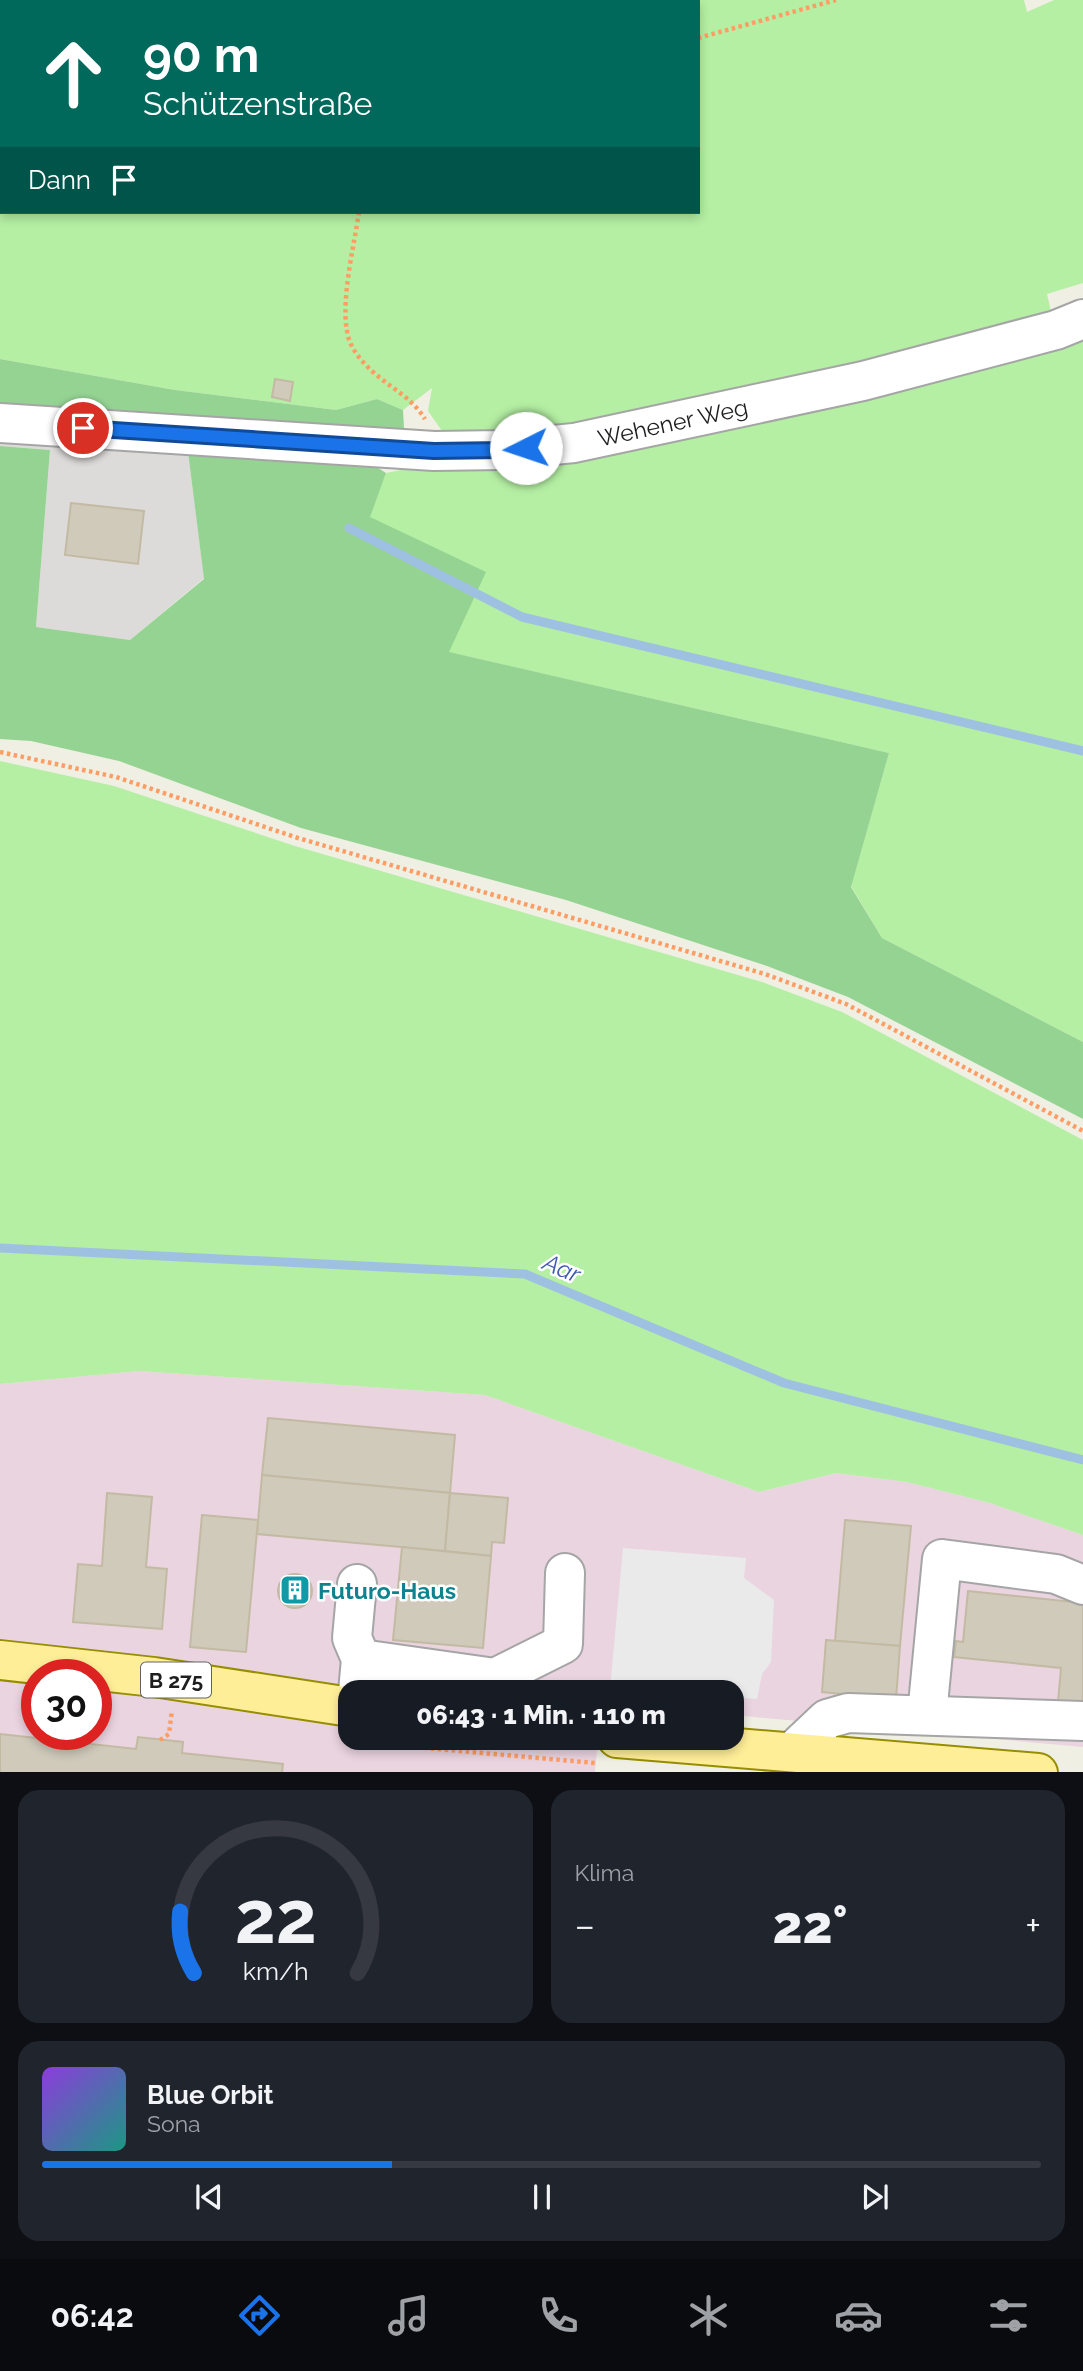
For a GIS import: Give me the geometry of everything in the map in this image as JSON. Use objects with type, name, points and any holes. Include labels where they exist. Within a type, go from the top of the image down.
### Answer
[{"type":"main road","name":"B 275","points":[[0,1660],[154,1677],[338,1705]]},
{"type":"main road","points":[[609,1751],[1018,1772]]},
{"type":"street","name":"Wehener Weg","points":[[0,423],[434,451],[502,450],[574,443],[863,381],[1056,330],[1083,319]]},
{"type":"street","points":[[927,1716],[942,1559],[1056,1574],[1083,1585]]},
{"type":"street","points":[[357,1584],[352,1638],[360,1675],[495,1678],[563,1644],[565,1573]]},
{"type":"street","points":[[756,1759],[837,1715],[848,1713],[1083,1721]]},
{"type":"path","points":[[700,37],[836,0]]},
{"type":"path","points":[[359,214],[346,306],[347,333],[359,358],[374,373],[416,404],[427,422],[434,451]]},
{"type":"path","points":[[0,752],[116,777],[298,838],[765,974],[846,1004],[1083,1131]]},
{"type":"path","points":[[160,1740],[169,1734],[172,1710]]},
{"type":"path","points":[[573,1750],[609,1751]]},
{"type":"shaded area","points":[[0,408],[187,444],[204,578],[130,640],[36,627],[50,450],[0,446]]},
{"type":"shaded area","points":[[139,1371],[485,1395],[759,1492],[836,1473],[907,1482],[990,1503],[1083,1535],[1083,1747],[744,1716],[744,1680],[338,1680],[338,1750],[597,1750],[595,1772],[0,1772],[0,1384]]},
{"type":"shaded area","points":[[623,1548],[746,1558],[744,1578],[774,1600],[771,1662],[762,1674],[757,1699],[744,1698],[744,1680],[611,1680]]},
{"type":"green space","points":[[700,0],[1024,0],[1027,12],[1054,0],[1083,0],[1083,283],[1047,294],[1052,316],[573,432],[447,438],[428,411],[432,388],[403,410],[377,399],[336,410],[175,390],[0,359],[0,214],[700,214]]},
{"type":"green space","points":[[1083,331],[1083,1042],[882,938],[851,886],[889,753],[448,652],[369,517],[386,473]]},
{"type":"green space","points":[[0,359],[175,390],[336,410],[377,399],[403,410],[404,428],[375,435],[0,408]]},
{"type":"green space","points":[[187,444],[360,456],[386,473],[370,517],[486,572],[449,652],[889,753],[851,887],[882,938],[1083,1042],[1083,1119],[848,997],[767,966],[566,900],[301,828],[119,761],[31,741],[0,739],[0,446],[50,450],[36,627],[130,640],[204,579]]},
{"type":"green space","points":[[0,761],[114,786],[295,846],[762,982],[842,1012],[1083,1140],[1083,1535],[990,1503],[907,1482],[836,1473],[759,1492],[485,1395],[139,1371],[0,1384]]},
{"type":"building","points":[[275,379],[293,382],[290,401],[272,397]]},
{"type":"building","points":[[71,503],[144,511],[138,564],[65,555]]},
{"type":"building","points":[[268,1418],[455,1435],[450,1493],[262,1475]]},
{"type":"building","points":[[262,1475],[450,1493],[445,1551],[257,1534]]},
{"type":"building","points":[[107,1493],[152,1497],[146,1567],[167,1569],[162,1629],[73,1622],[78,1564],[102,1566]]},
{"type":"building","points":[[450,1493],[508,1498],[504,1543],[492,1542],[491,1556],[445,1551]]},
{"type":"building","points":[[202,1515],[258,1520],[246,1652],[190,1647]]},
{"type":"building","points":[[845,1520],[911,1526],[900,1646],[835,1641]]},
{"type":"building","points":[[402,1547],[491,1556],[483,1648],[393,1640]]},
{"type":"building","name":"Futuro-Haus","points":[[295,1574],[307,1579],[312,1591],[307,1603],[295,1608],[283,1603],[278,1591],[283,1579]]},
{"type":"building","points":[[968,1591],[1083,1603],[1083,1704],[1058,1702],[1061,1668],[954,1657],[956,1641],[963,1642]]},
{"type":"building","points":[[826,1640],[900,1646],[896,1699],[822,1692]]},
{"type":"building","points":[[0,1734],[21,1736],[21,1750],[112,1750],[112,1746],[136,1749],[138,1737],[183,1742],[182,1753],[283,1764],[282,1772],[0,1772]]},
{"type":"waterway","points":[[349,528],[522,617],[1083,751]]},
{"type":"waterway","name":"Aar","points":[[0,1248],[525,1274],[784,1383],[1083,1460]]},
{"type":"place","name":"Futuro-Haus","points":[[295,1590]]},
{"type":"route","points":[[83,428],[434,451],[526,448]]}]
